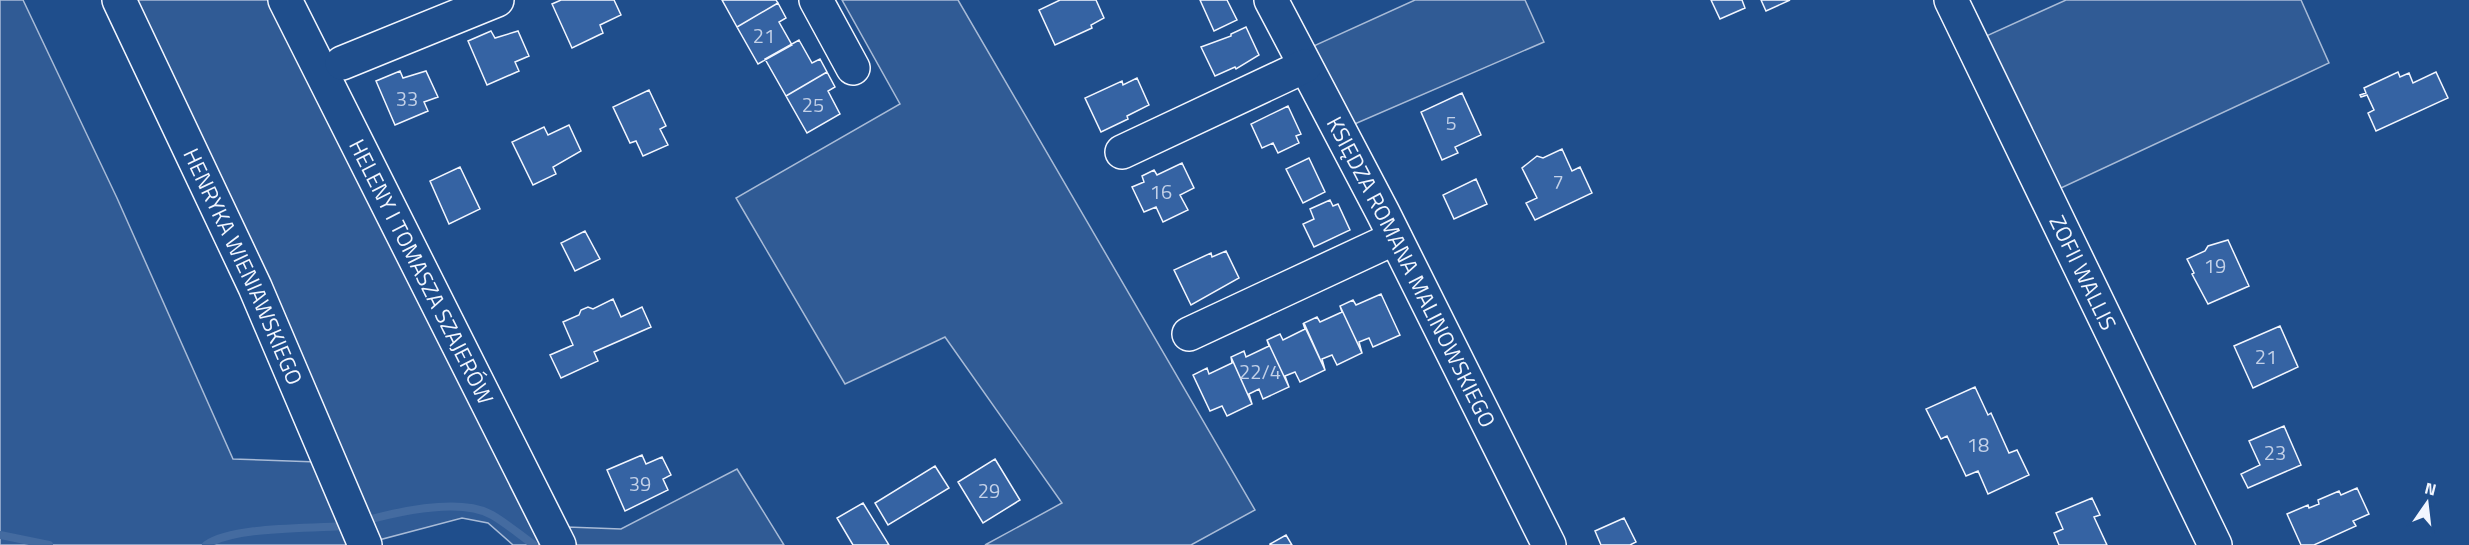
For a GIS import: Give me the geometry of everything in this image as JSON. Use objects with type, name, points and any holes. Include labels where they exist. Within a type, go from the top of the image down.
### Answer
[{"type":"street","name":"HENRYKA WIENIAWSKIEGO","points":[[119,0],[255,286],[363,540]]},
{"type":"street","name":"HELENY I TOMASZA SZAJERÓW","points":[[285,0],[560,545]]},
{"type":"street","points":[[342,63],[497,0]]},
{"type":"street","points":[[816,0],[853,68]]},
{"type":"street","name":"KSIĘDZA ROMANA MALINOWSKIEGO","points":[[1271,0],[1395,238],[1549,545]]},
{"type":"street","name":"ZOFII WALLIS","points":[[1951,0],[2215,545]]},
{"type":"street","points":[[1122,152],[1305,66]]},
{"type":"street","points":[[1190,334],[1395,238]]},
{"type":"shaded area","points":[[0,0],[23,0],[117,198],[233,459],[317,462],[348,545],[0,545]]},
{"type":"shaded area","points":[[129,0],[273,0],[549,545],[513,545],[488,523],[462,518],[375,541]]},
{"type":"shaded area","points":[[842,0],[958,0],[1255,510],[1191,545],[985,545],[1062,503],[945,337],[845,384],[736,198],[900,104]]},
{"type":"shaded area","points":[[1415,0],[1525,0],[1544,42],[1350,126],[1307,49]]},
{"type":"shaded area","points":[[2066,0],[2301,0],[2329,63],[2061,188],[1984,37]]},
{"type":"shaded area","points":[[737,469],[784,545],[577,545],[568,527],[621,529]]},
{"type":"building","points":[[561,0],[614,0],[621,15],[600,25],[603,33],[572,48],[552,4]]},
{"type":"building","points":[[722,0],[776,0],[778,3],[737,27]]},
{"type":"building","points":[[1060,0],[1096,0],[1104,18],[1091,25],[1092,28],[1055,45],[1039,10]]},
{"type":"building","points":[[1200,0],[1227,0],[1237,20],[1214,31]]},
{"type":"building","points":[[1711,0],[1742,0],[1745,8],[1720,19]]},
{"type":"building","points":[[1761,0],[1790,0],[1766,11]]},
{"type":"building","points":[[778,3],[786,18],[779,22],[792,45],[758,64],[737,27]]},
{"type":"building","points":[[1246,27],[1259,55],[1236,69],[1235,67],[1215,76],[1201,47],[1231,36]]},
{"type":"building","points":[[491,31],[495,38],[518,31],[529,56],[515,62],[519,71],[487,85],[468,41]]},
{"type":"building","points":[[799,40],[812,63],[820,59],[827,72],[786,96],[765,59]]},
{"type":"building","points":[[400,71],[403,78],[426,71],[438,97],[424,102],[428,111],[395,125],[376,81]]},
{"type":"building","points":[[827,72],[835,87],[828,91],[840,114],[807,133],[786,96]]},
{"type":"building","points":[[2398,72],[2400,77],[2409,73],[2413,83],[2436,72],[2448,98],[2376,131],[2368,113],[2374,110],[2367,95],[2361,97],[2360,95],[2366,93],[2364,88]]},
{"type":"building","points":[[1137,78],[1149,105],[1127,116],[1128,119],[1101,132],[1085,98],[1122,81],[1123,85]]},
{"type":"building","points":[[649,90],[666,126],[660,129],[668,145],[643,156],[636,141],[630,143],[613,107]]},
{"type":"building","points":[[1462,93],[1481,135],[1455,147],[1458,153],[1442,160],[1421,112]]},
{"type":"building","points":[[1288,106],[1301,134],[1296,136],[1299,143],[1278,153],[1273,143],[1262,148],[1251,124]]},
{"type":"building","points":[[569,125],[581,151],[553,167],[556,174],[533,185],[512,142],[544,127],[548,135]]},
{"type":"building","points":[[1562,149],[1572,171],[1580,167],[1592,193],[1535,220],[1526,203],[1537,198],[1522,168],[1537,156],[1543,158]]},
{"type":"building","points":[[1309,158],[1325,192],[1303,203],[1286,169]]},
{"type":"building","points":[[1182,163],[1194,188],[1180,195],[1188,210],[1163,222],[1156,207],[1144,212],[1132,187],[1144,182],[1142,176],[1154,170],[1157,175]]},
{"type":"building","points":[[460,167],[480,209],[449,224],[430,181]]},
{"type":"building","points":[[1476,179],[1487,204],[1454,219],[1443,195]]},
{"type":"building","points":[[1330,200],[1333,206],[1338,204],[1350,230],[1314,247],[1303,224],[1314,219],[1310,209]]},
{"type":"building","points":[[585,231],[600,259],[575,271],[561,243]]},
{"type":"building","points":[[2228,240],[2249,286],[2208,304],[2192,274],[2194,273],[2187,259],[2205,251],[2208,246]]},
{"type":"building","points":[[1226,251],[1239,278],[1191,305],[1174,270],[1211,253],[1212,257]]},
{"type":"building","points":[[1381,294],[1400,335],[1373,347],[1369,338],[1359,342],[1362,353],[1340,306],[1353,300],[1356,305]]},
{"type":"building","points":[[613,299],[621,317],[642,307],[651,327],[594,352],[598,361],[561,378],[550,355],[573,345],[563,322],[579,315],[581,310],[588,307],[593,309]]},
{"type":"building","points":[[1340,306],[1362,353],[1337,365],[1332,355],[1322,359],[1325,370],[1304,323],[1317,317],[1320,322],[1342,312]]},
{"type":"building","points":[[1303,323],[1325,370],[1300,382],[1295,372],[1285,376],[1289,387],[1267,340],[1280,334],[1283,340],[1305,329]]},
{"type":"building","points":[[2280,326],[2298,367],[2253,388],[2234,346]]},
{"type":"building","points":[[1267,340],[1289,387],[1263,399],[1259,389],[1249,394],[1252,404],[1231,357],[1244,351],[1246,357],[1269,346]]},
{"type":"building","points":[[1231,357],[1252,404],[1227,416],[1222,406],[1210,411],[1193,375],[1207,368],[1209,374],[1232,363]]},
{"type":"building","points":[[1975,387],[1988,415],[1991,413],[2009,453],[2017,450],[2029,475],[1988,494],[1978,471],[1966,476],[1947,436],[1941,439],[1926,409]]},
{"type":"building","points":[[2284,426],[2301,465],[2248,488],[2241,474],[2260,465],[2249,441]]},
{"type":"building","points":[[642,455],[646,464],[662,457],[671,475],[663,479],[668,490],[625,511],[607,470]]},
{"type":"building","points":[[995,459],[1020,500],[983,523],[958,482]]},
{"type":"building","points":[[935,466],[949,488],[888,525],[875,503]]},
{"type":"building","points":[[2357,488],[2369,514],[2353,521],[2356,526],[2314,545],[2301,545],[2287,514],[2308,505],[2309,508],[2319,504],[2318,500],[2339,491],[2341,495]]},
{"type":"building","points":[[2092,498],[2100,515],[2094,517],[2107,545],[2059,545],[2054,533],[2063,529],[2056,513]]},
{"type":"building","points":[[863,503],[889,545],[853,545],[837,518]]},
{"type":"building","points":[[1624,518],[1636,542],[1630,545],[1601,545],[1595,531]]},
{"type":"building","points":[[1286,535],[1292,545],[1270,545],[1270,544]]},
{"type":"waterway","points":[[364,521],[411,510],[463,507],[492,515],[534,545]]},
{"type":"waterway","points":[[206,545],[234,534],[252,531],[344,526]]},
{"type":"waterway","points":[[0,535],[49,545]]}]
